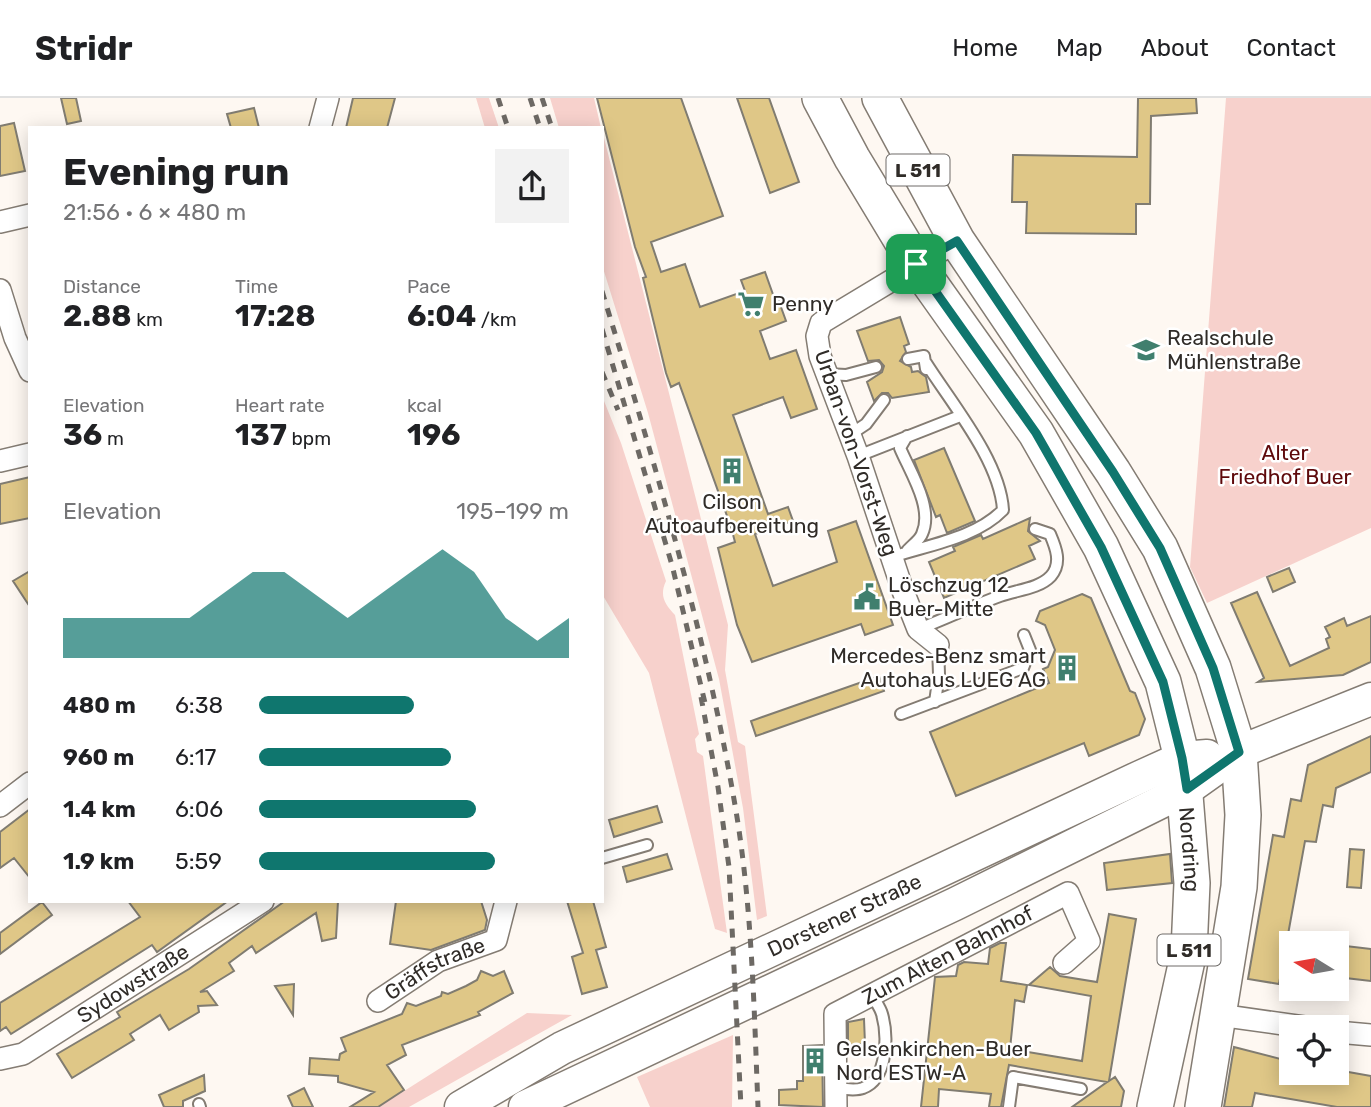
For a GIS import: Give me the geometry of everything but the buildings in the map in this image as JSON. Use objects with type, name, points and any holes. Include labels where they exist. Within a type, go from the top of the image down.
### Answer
[{"type":"main road","name":"Nordring","points":[[820,98],[916,264],[1036,433],[1101,547],[1163,682],[1185,774],[1192,883],[1189,951],[1155,1107]]},
{"type":"main road","name":"L 511","points":[[880,98],[957,241],[1106,462],[1160,548],[1213,668],[1239,752],[1243,816],[1239,887],[1203,1107]]},
{"type":"main road","name":"Dorstener Straße","points":[[461,1107],[562,1048],[1185,774],[1371,699]]},
{"type":"main road","name":"Dorstener Straße","points":[[525,1107],[955,904],[1185,774]]},
{"type":"street","points":[[0,222],[28,215]]},
{"type":"street","name":"Urban-von-Vorst-Weg","points":[[918,629],[898,555],[848,436],[826,374],[817,337],[821,323],[957,241]]},
{"type":"street","points":[[0,290],[28,366]]},
{"type":"street","points":[[0,461],[28,454]]},
{"type":"street","points":[[918,629],[938,645]]},
{"type":"street","points":[[0,806],[28,785]]},
{"type":"street","name":"Zum Alten Bahnhof","points":[[836,1098],[835,1014],[1068,894],[1089,941],[1063,963]]},
{"type":"street","name":"Sydowstraße","points":[[0,1059],[23,1054],[259,903]]},
{"type":"street","name":"Gräffstraße","points":[[378,1001],[438,961],[496,940],[505,903]]},
{"type":"street","points":[[1219,1015],[1279,1023]]},
{"type":"street","points":[[1349,1033],[1371,1035]]},
{"type":"lane","points":[[898,555],[953,538],[994,520],[1003,510],[1002,495],[981,448],[926,366],[924,356],[908,359]]},
{"type":"lane","points":[[826,374],[846,375],[876,367]]},
{"type":"lane","points":[[848,436],[866,424],[884,400]]},
{"type":"lane","points":[[858,456],[960,416]]},
{"type":"lane","points":[[898,555],[922,535],[925,518],[922,499],[900,448],[907,436]]},
{"type":"lane","points":[[918,629],[1039,584],[1050,576],[1057,564],[1050,534],[1035,529]]},
{"type":"lane","points":[[901,714],[1023,668],[1030,650],[1024,635]]},
{"type":"lane","points":[[934,702],[939,674],[938,645]]},
{"type":"lane","points":[[604,857],[648,845]]},
{"type":"lane","points":[[836,1098],[872,1083],[881,1070],[885,1042],[882,1013],[872,995]]},
{"type":"lane","points":[[1009,1107],[1013,1077],[1081,1089]]},
{"type":"green space","points":[[476,98],[489,98],[498,126],[484,126]]},
{"type":"green space","points":[[550,98],[594,98],[601,126],[558,126]]},
{"type":"green space","name":"Alter Friedhof Buer","points":[[1226,98],[1371,98],[1371,528],[1207,603],[1190,567]]},
{"type":"green space","points":[[604,138],[728,625],[725,670],[738,742],[745,746],[767,916],[757,920],[743,808],[719,679],[648,413],[604,271]]},
{"type":"green space","points":[[604,401],[621,443],[666,581],[664,600],[675,615],[699,734],[695,739],[697,752],[703,756],[727,933],[715,929],[649,673],[604,597]]},
{"type":"green space","points":[[527,1013],[572,1015],[409,1107],[379,1107]]},
{"type":"green space","points":[[733,1035],[732,1107],[650,1107],[637,1077]]},
{"type":"railway","points":[[498,98],[507,126]]},
{"type":"railway","points":[[530,98],[539,126]]},
{"type":"railway","points":[[542,98],[551,126]]},
{"type":"railway","points":[[604,298],[677,546],[723,740],[745,880],[758,1107]]},
{"type":"railway","points":[[604,336],[672,565],[706,707]]},
{"type":"railway","points":[[604,377],[618,410]]},
{"type":"railway","points":[[701,697],[718,787],[729,867],[741,1107]]},
{"type":"place","name":"Penny","points":[[751,304]]},
{"type":"place","name":"Realschule Mühlenstraße","points":[[1146,350]]},
{"type":"place","name":"Cilson Autoaufbereitung","points":[[732,471]]},
{"type":"place","name":"Löschzug 12 Buer-Mitte","points":[[867,597]]},
{"type":"place","name":"Mercedes-Benz smart Autohaus LUEG AG","points":[[1067,668]]},
{"type":"place","name":"Gelsenkirchen-Buer Nord ESTW-A","points":[[815,1061]]},
{"type":"route","points":[[957,241],[1113,472],[1160,548],[1213,668],[1239,752],[1187,789],[1163,682],[1101,547],[1036,433],[916,264],[957,241]]}]
